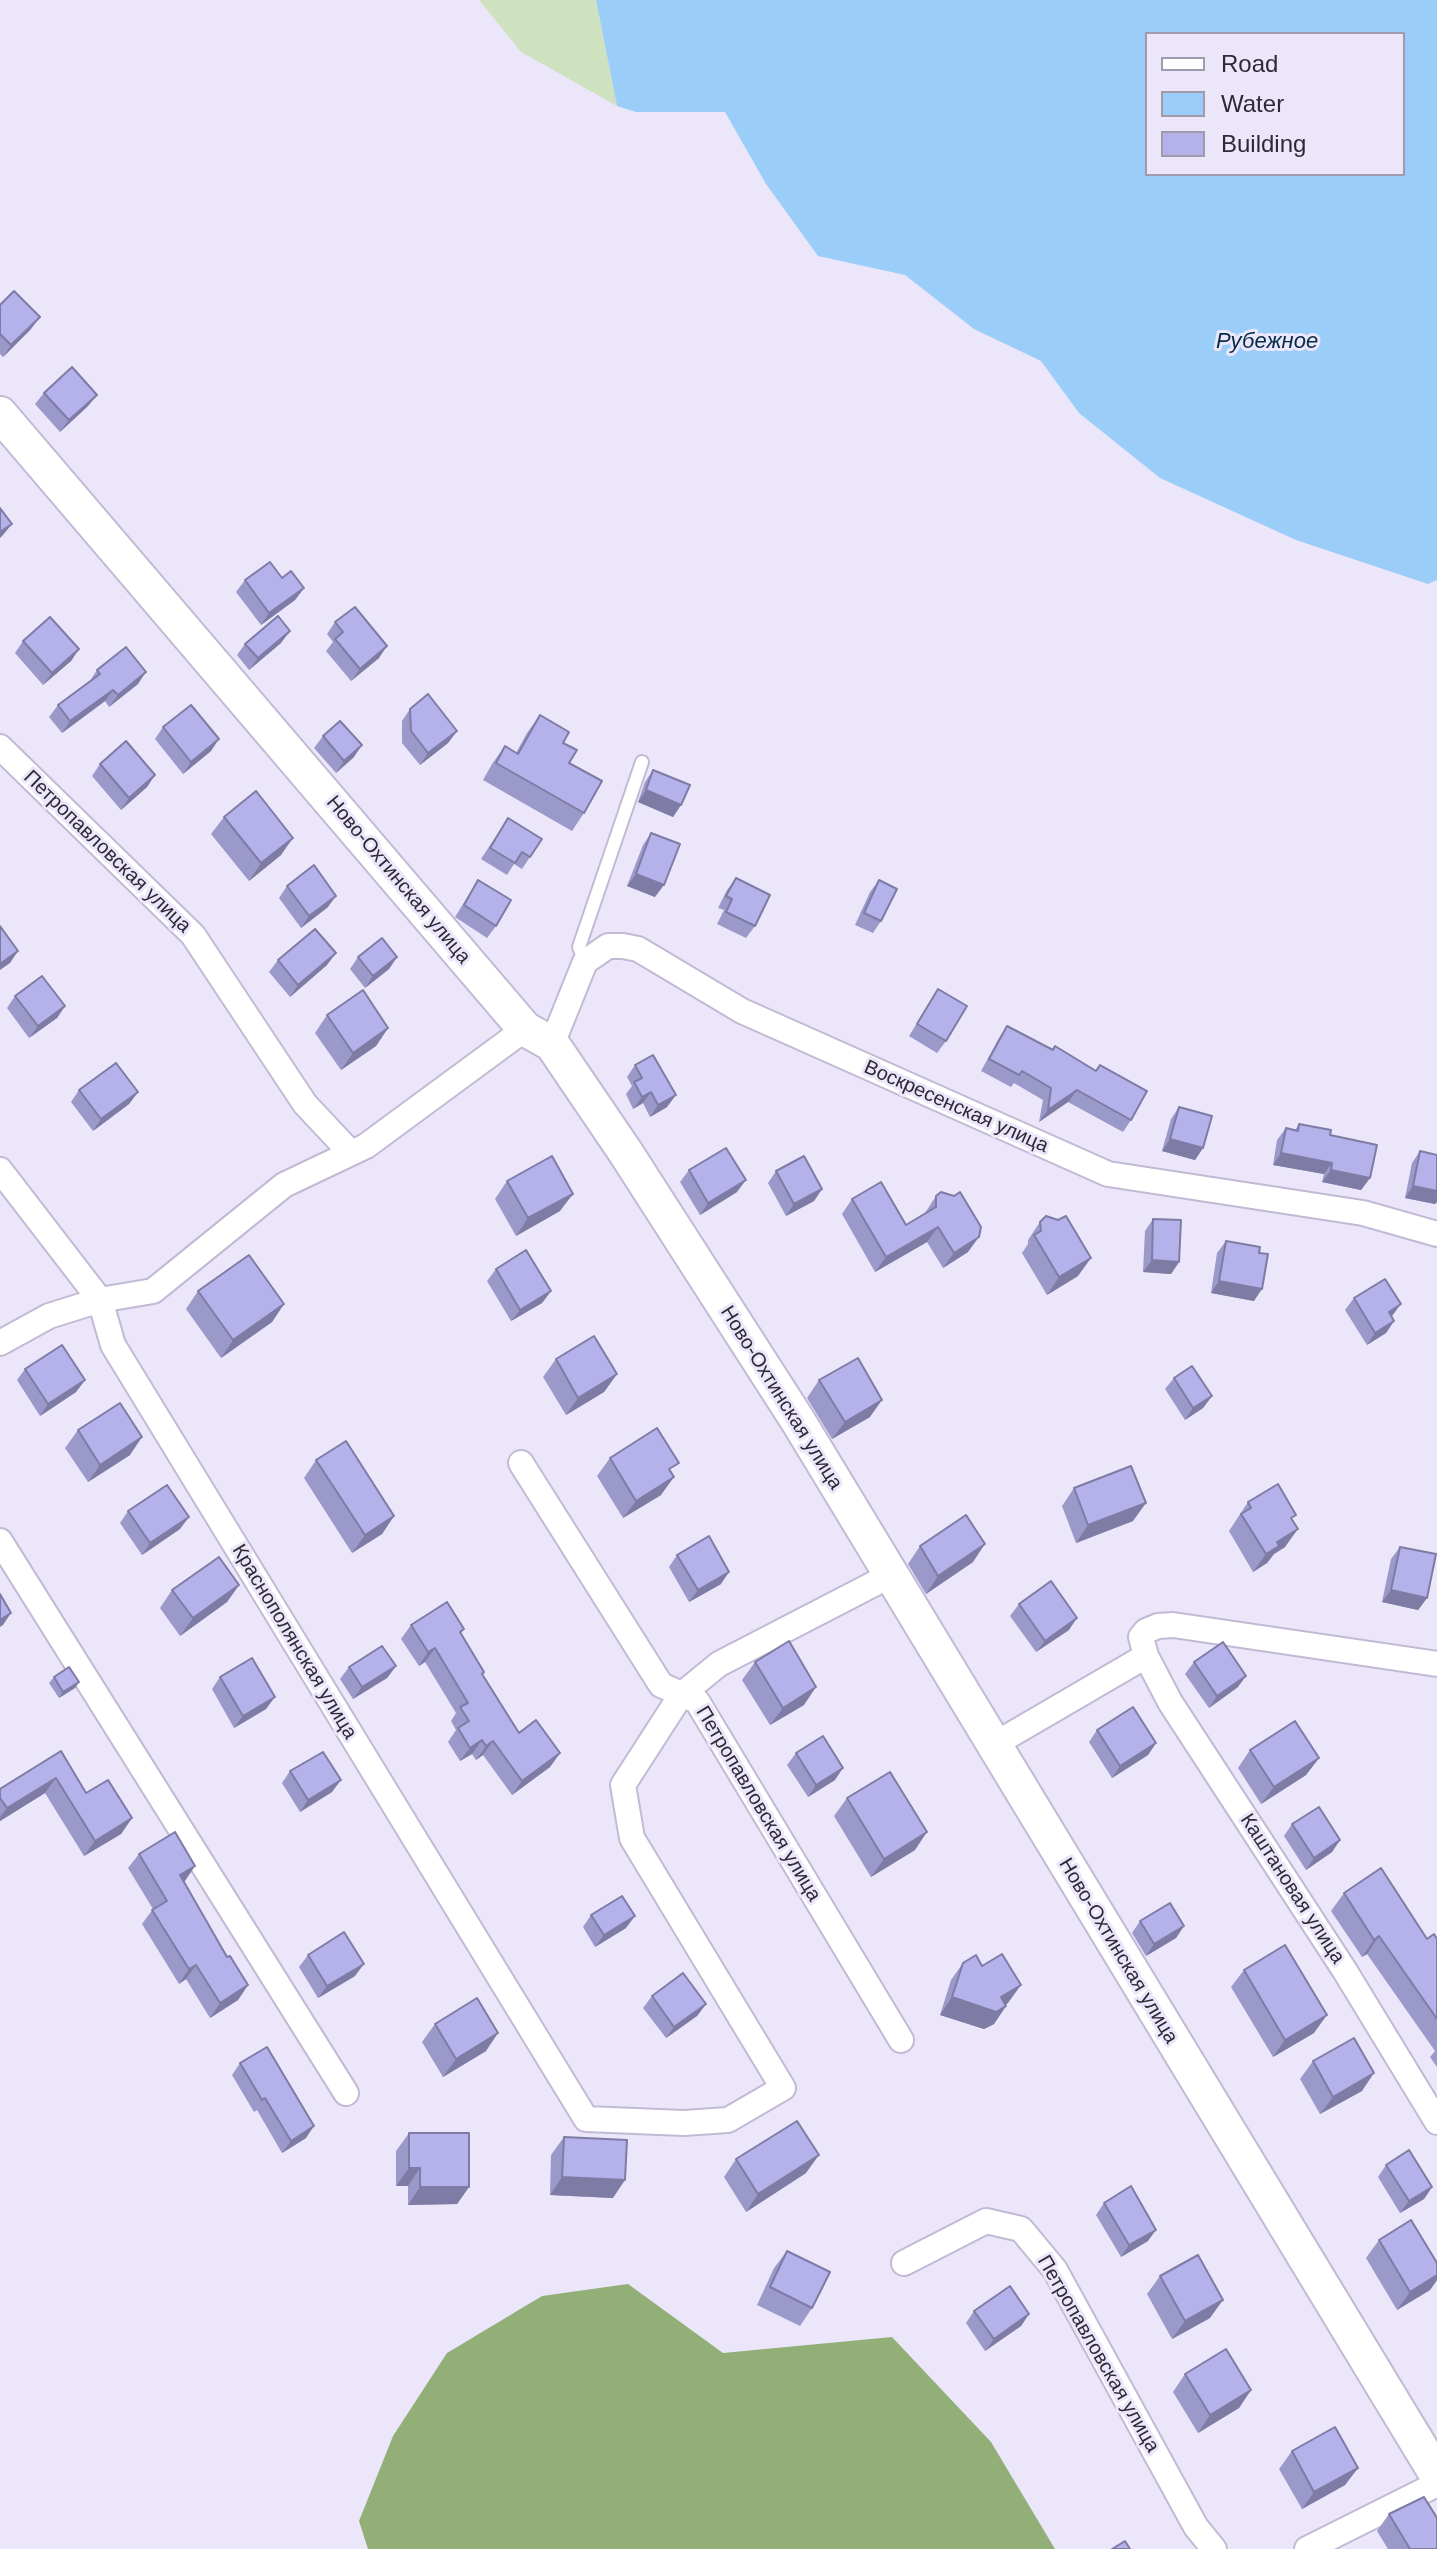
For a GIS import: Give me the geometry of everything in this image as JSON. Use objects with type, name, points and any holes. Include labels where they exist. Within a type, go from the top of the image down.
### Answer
[{"type":"street","name":"Ново-Охтинская улица","points":[[0,414],[539,1036],[626,1153],[798,1421],[1437,2475]]},
{"type":"street","name":"Петропавловская улица","points":[[0,747],[193,935],[305,1104],[351,1153]]},
{"type":"street","name":"Воскресенская улица","points":[[585,962],[608,946],[638,949],[742,1011],[1108,1174],[1363,1213],[1437,1234]]},
{"type":"street","points":[[0,1343],[49,1316],[100,1300],[153,1291],[284,1185],[366,1146],[539,1036],[585,962]]},
{"type":"street","name":"Краснополянская улица","points":[[0,1170],[100,1300],[113,1345],[586,2119],[684,2123],[728,2120],[783,2088],[632,1838],[623,1785],[681,1695]]},
{"type":"street","name":"Петропавловская улица","points":[[521,1463],[661,1685],[697,1701],[901,2040]]},
{"type":"street","points":[[0,1541],[346,2093]]},
{"type":"street","points":[[681,1695],[719,1664],[891,1575]]},
{"type":"street","points":[[995,1744],[1146,1656],[1141,1637],[1158,1626],[1173,1625],[1437,1664]]},
{"type":"street","name":"Каштановая улица","points":[[1146,1656],[1170,1702],[1345,1971],[1437,2122]]},
{"type":"street","name":"Петропавловская улица","points":[[904,2263],[986,2221],[1021,2229],[1055,2270],[1196,2527],[1214,2549]]},
{"type":"street","points":[[1307,2549],[1437,2484]]},
{"type":"lane","points":[[585,962],[579,947],[642,762]]},
{"type":"green space","points":[[479,0],[596,0],[617,106],[521,52]]},
{"type":"green space","points":[[628,2284],[723,2353],[892,2337],[991,2442],[1055,2549],[368,2549],[359,2521],[393,2436],[447,2353],[542,2296]]},
{"type":"water","name":"Рубежное","points":[[596,0],[1437,0],[1437,580],[1428,584],[1296,540],[1160,478],[1079,413],[1041,361],[974,329],[905,275],[818,256],[766,184],[725,112],[636,112],[617,106]]},
{"type":"building","points":[[14,291],[40,317],[11,345],[0,334],[0,305]]},
{"type":"building","points":[[72,367],[97,395],[69,420],[44,393]]},
{"type":"building","points":[[0,508],[12,524],[0,532]]},
{"type":"building","points":[[270,562],[282,578],[291,571],[304,588],[269,613],[245,580]]},
{"type":"building","points":[[355,607],[387,646],[360,669],[335,639],[343,632],[335,622]]},
{"type":"building","points":[[278,616],[290,631],[258,658],[245,644]]},
{"type":"building","points":[[50,617],[79,649],[52,673],[23,641]]},
{"type":"building","points":[[126,647],[146,672],[118,695],[113,690],[70,721],[58,705],[100,674],[97,670]]},
{"type":"building","points":[[428,694],[457,731],[428,753],[411,731],[410,709]]},
{"type":"building","points":[[191,705],[219,739],[191,762],[163,727]]},
{"type":"building","points":[[540,715],[569,732],[563,743],[577,750],[569,763],[602,781],[584,813],[496,763],[505,746],[518,754]]},
{"type":"building","points":[[340,721],[362,745],[344,761],[323,736]]},
{"type":"building","points":[[126,741],[155,775],[129,798],[100,764]]},
{"type":"building","points":[[653,770],[690,785],[681,805],[646,790]]},
{"type":"building","points":[[256,791],[293,838],[261,863],[224,817]]},
{"type":"building","points":[[508,818],[542,839],[530,857],[522,852],[515,863],[490,848]]},
{"type":"building","points":[[651,833],[680,844],[664,885],[636,874]]},
{"type":"building","points":[[314,865],[336,896],[309,916],[287,886]]},
{"type":"building","points":[[736,878],[770,895],[755,926],[726,912],[732,899],[726,896]]},
{"type":"building","points":[[478,880],[511,900],[496,926],[464,905]]},
{"type":"building","points":[[879,880],[897,889],[881,921],[864,913]]},
{"type":"building","points":[[0,926],[18,951],[0,964]]},
{"type":"building","points":[[315,929],[336,953],[298,985],[278,960]]},
{"type":"building","points":[[382,938],[397,957],[373,976],[358,957]]},
{"type":"building","points":[[42,976],[65,1006],[38,1026],[15,996]]},
{"type":"building","points":[[938,989],[967,1006],[946,1041],[917,1024]]},
{"type":"building","points":[[363,990],[388,1028],[353,1053],[327,1015]]},
{"type":"building","points":[[1007,1026],[1053,1050],[1055,1046],[1096,1071],[1100,1065],[1147,1091],[1131,1120],[1077,1090],[1048,1110],[1051,1088],[1022,1071],[1019,1075],[989,1059]]},
{"type":"building","points":[[653,1055],[676,1095],[658,1105],[651,1092],[642,1097],[634,1082],[642,1078],[635,1065]]},
{"type":"building","points":[[116,1063],[138,1092],[101,1119],[79,1090]]},
{"type":"building","points":[[1179,1107],[1212,1116],[1203,1148],[1170,1139]]},
{"type":"building","points":[[1299,1124],[1331,1130],[1330,1135],[1377,1145],[1370,1178],[1331,1170],[1332,1163],[1281,1153],[1286,1128],[1298,1131]]},
{"type":"building","points":[[726,1148],[746,1180],[708,1203],[689,1170]]},
{"type":"building","points":[[1420,1151],[1437,1155],[1437,1191],[1413,1186]]},
{"type":"building","points":[[552,1156],[573,1194],[528,1218],[507,1181]]},
{"type":"building","points":[[804,1156],[822,1189],[794,1204],[776,1171]]},
{"type":"building","points":[[881,1182],[906,1225],[936,1207],[936,1196],[941,1192],[954,1196],[960,1192],[981,1227],[979,1237],[954,1253],[938,1227],[886,1257],[852,1199]]},
{"type":"building","points":[[1046,1216],[1058,1220],[1066,1216],[1091,1258],[1059,1277],[1034,1235],[1041,1231],[1040,1222]]},
{"type":"building","points":[[1153,1219],[1181,1220],[1179,1262],[1152,1260]]},
{"type":"building","points":[[1226,1241],[1260,1247],[1259,1253],[1268,1254],[1262,1289],[1219,1281]]},
{"type":"building","points":[[526,1250],[551,1291],[520,1310],[496,1269]]},
{"type":"building","points":[[249,1255],[284,1304],[233,1340],[198,1291]]},
{"type":"building","points":[[1385,1279],[1401,1304],[1389,1312],[1394,1321],[1375,1333],[1354,1298]]},
{"type":"building","points":[[594,1336],[617,1374],[578,1398],[556,1359]]},
{"type":"building","points":[[62,1345],[85,1380],[48,1404],[25,1369]]},
{"type":"building","points":[[858,1358],[882,1400],[845,1422],[819,1380]]},
{"type":"building","points":[[1192,1366],[1212,1396],[1193,1408],[1174,1378]]},
{"type":"building","points":[[120,1403],[142,1437],[100,1465],[78,1430]]},
{"type":"building","points":[[657,1428],[679,1463],[669,1469],[674,1477],[636,1501],[610,1458]]},
{"type":"building","points":[[346,1441],[394,1516],[365,1535],[316,1460]]},
{"type":"building","points":[[1131,1466],[1146,1503],[1088,1525],[1074,1488]]},
{"type":"building","points":[[1278,1484],[1296,1515],[1291,1518],[1298,1529],[1277,1542],[1279,1546],[1266,1554],[1241,1514],[1251,1508],[1248,1502]]},
{"type":"building","points":[[167,1485],[189,1517],[150,1543],[128,1511]]},
{"type":"building","points":[[966,1515],[985,1544],[938,1576],[920,1546]]},
{"type":"building","points":[[709,1536],[729,1572],[698,1590],[677,1555]]},
{"type":"building","points":[[1400,1547],[1436,1554],[1427,1598],[1391,1590]]},
{"type":"building","points":[[219,1557],[239,1585],[193,1618],[172,1590]]},
{"type":"building","points":[[1051,1581],[1077,1618],[1045,1641],[1019,1604]]},
{"type":"building","points":[[0,1594],[11,1613],[0,1620]]},
{"type":"building","points":[[447,1602],[464,1629],[460,1632],[484,1672],[482,1674],[519,1733],[536,1720],[560,1753],[522,1781],[493,1741],[486,1746],[482,1740],[470,1748],[458,1728],[469,1721],[460,1707],[468,1703],[435,1648],[428,1652],[411,1625]]},
{"type":"building","points":[[789,1641],[816,1687],[783,1708],[755,1662]]},
{"type":"building","points":[[1223,1642],[1246,1676],[1217,1696],[1194,1662]]},
{"type":"building","points":[[382,1646],[396,1666],[362,1687],[349,1667]]},
{"type":"building","points":[[252,1658],[275,1697],[243,1716],[220,1677]]},
{"type":"building","points":[[69,1667],[79,1682],[63,1692],[54,1677]]},
{"type":"building","points":[[1133,1707],[1156,1743],[1120,1766],[1097,1730]]},
{"type":"building","points":[[1295,1721],[1319,1758],[1274,1787],[1250,1750]]},
{"type":"building","points":[[823,1736],[843,1768],[816,1785],[796,1753]]},
{"type":"building","points":[[61,1751],[86,1793],[108,1780],[132,1818],[95,1841],[56,1778],[7,1808],[0,1798],[0,1789]]},
{"type":"building","points":[[323,1752],[341,1780],[308,1800],[290,1771]]},
{"type":"building","points":[[890,1772],[927,1832],[884,1859],[847,1798]]},
{"type":"building","points":[[1319,1807],[1340,1840],[1314,1858],[1292,1824]]},
{"type":"building","points":[[175,1832],[195,1866],[180,1875],[227,1957],[230,1956],[248,1985],[220,2003],[196,1965],[189,1969],[152,1910],[167,1901],[139,1854]]},
{"type":"building","points":[[1381,1868],[1427,1939],[1434,1934],[1437,1939],[1437,2019],[1379,1936],[1374,1940],[1344,1893]]},
{"type":"building","points":[[622,1896],[635,1916],[604,1935],[591,1915]]},
{"type":"building","points":[[1170,1903],[1184,1926],[1154,1944],[1140,1921]]},
{"type":"building","points":[[344,1932],[364,1964],[327,1986],[308,1955]]},
{"type":"building","points":[[1285,1945],[1327,2015],[1285,2040],[1244,1970]]},
{"type":"building","points":[[1002,1954],[1021,1985],[1001,1997],[1006,2006],[996,2012],[952,1997],[963,1963],[976,1955],[982,1966]]},
{"type":"building","points":[[683,1973],[706,2004],[674,2027],[652,1996]]},
{"type":"building","points":[[477,1998],[498,2033],[456,2059],[435,2024]]},
{"type":"building","points":[[1354,2038],[1374,2073],[1333,2097],[1313,2061]]},
{"type":"building","points":[[267,2047],[314,2126],[291,2141],[240,2063]]},
{"type":"building","points":[[797,2121],[819,2155],[758,2194],[736,2159]]},
{"type":"building","points":[[409,2133],[469,2133],[469,2187],[420,2187],[420,2168],[409,2168]]},
{"type":"building","points":[[564,2137],[627,2140],[625,2180],[562,2177]]},
{"type":"building","points":[[1409,2150],[1432,2187],[1409,2201],[1386,2165]]},
{"type":"building","points":[[1131,2186],[1156,2230],[1129,2245],[1104,2203]]},
{"type":"building","points":[[1411,2220],[1437,2263],[1437,2275],[1410,2292],[1379,2240]]},
{"type":"building","points":[[787,2251],[830,2272],[812,2308],[770,2287]]},
{"type":"building","points":[[1198,2255],[1223,2300],[1185,2321],[1160,2276]]},
{"type":"building","points":[[1010,2286],[1029,2314],[994,2339],[974,2311]]},
{"type":"building","points":[[1226,2349],[1251,2390],[1210,2415],[1185,2374]]},
{"type":"building","points":[[1335,2427],[1358,2468],[1314,2492],[1292,2451]]},
{"type":"building","points":[[1424,2497],[1437,2518],[1437,2549],[1410,2549],[1389,2514]]},
{"type":"building","points":[[1125,2541],[1130,2549],[1112,2549]]}]
